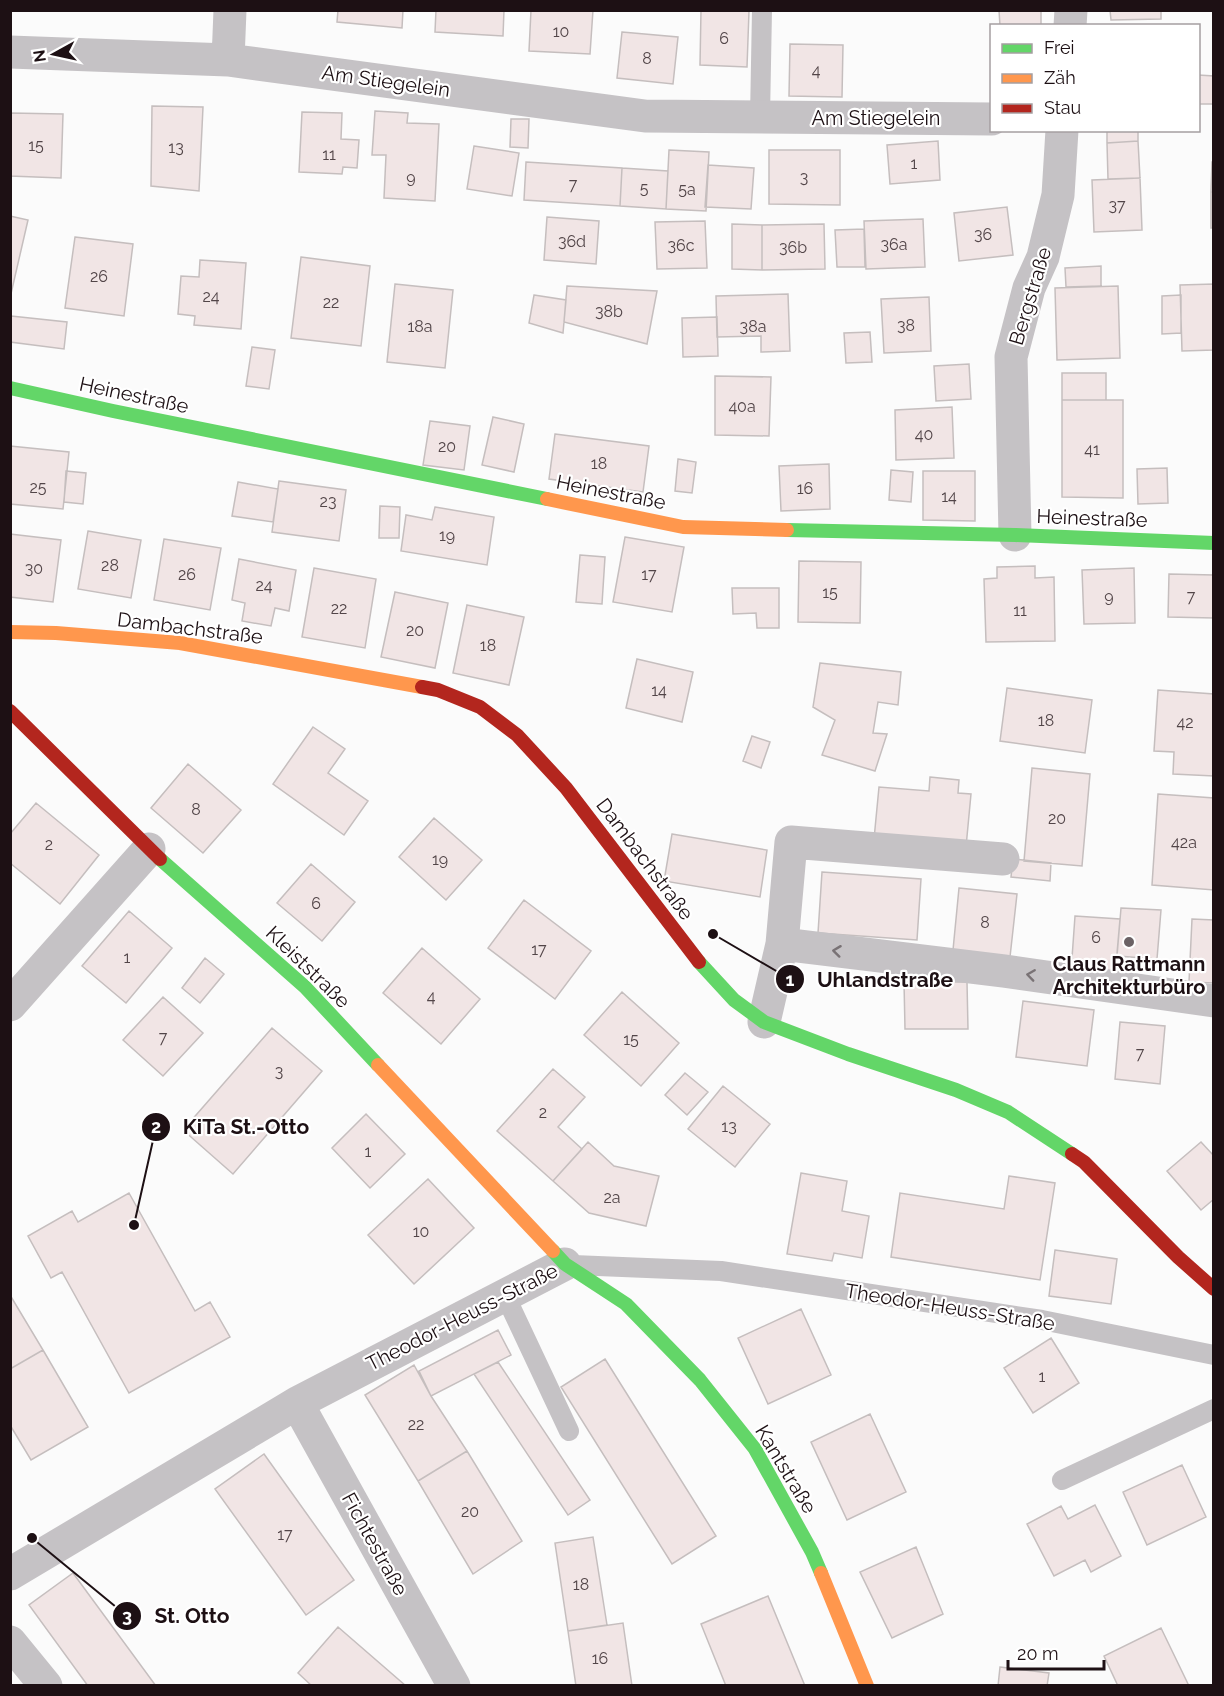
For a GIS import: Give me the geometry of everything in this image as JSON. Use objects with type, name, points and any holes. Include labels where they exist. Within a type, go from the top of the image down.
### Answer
[{"type":"street","points":[[228,60],[230,10]]},
{"type":"street","name":"Am Stiegelein","points":[[10,52],[228,60],[645,116],[990,119]]},
{"type":"street","name":"Bergstraße","points":[[1015,535],[1011,357],[1029,288],[1043,257],[1058,195],[1062,132]]},
{"type":"street","name":"Heinestraße","points":[[10,388],[112,411],[683,527],[1015,535],[1214,543]]},
{"type":"street","name":"Dambachstraße","points":[[10,632],[56,633],[180,643],[438,690],[480,707],[517,735],[566,788],[699,962],[734,1000],[764,1022],[848,1054],[956,1090],[1008,1112],[1084,1162],[1214,1289]]},
{"type":"street","name":"Kleiststraße","points":[[10,711],[149,849],[305,987],[565,1264]]},
{"type":"street","points":[[764,1022],[782,944],[791,842],[1003,859]]},
{"type":"street","points":[[10,1005],[149,849]]},
{"type":"street","points":[[782,944],[1004,971],[1214,1001]]},
{"type":"street","name":"Theodor-Heuss-Straße","points":[[10,1574],[297,1403],[565,1264]]},
{"type":"street","name":"Kantstraße","points":[[565,1264],[626,1304],[700,1380],[755,1449],[812,1552],[867,1686]]},
{"type":"street","name":"Fichtestraße","points":[[297,1403],[454,1686]]},
{"type":"street","points":[[10,1642],[46,1686]]},
{"type":"lane","points":[[760,117],[762,10]]},
{"type":"lane","name":"Theodor-Heuss-Straße","points":[[565,1264],[721,1271],[1042,1320],[1214,1355]]},
{"type":"lane","points":[[505,1295],[569,1431]]},
{"type":"lane","points":[[1062,1480],[1214,1409]]},
{"type":"building","points":[[338,10],[403,10],[402,28],[337,22]]},
{"type":"building","points":[[436,10],[504,10],[503,36],[435,32]]},
{"type":"building","points":[[531,10],[593,10],[590,54],[529,51]]},
{"type":"building","points":[[701,10],[749,11],[747,67],[700,65]]},
{"type":"building","points":[[999,10],[1041,10],[1041,24],[1000,24]]},
{"type":"building","points":[[1110,10],[1161,10],[1161,19],[1111,20]]},
{"type":"building","points":[[622,32],[678,37],[673,84],[617,78]]},
{"type":"building","points":[[790,44],[843,45],[842,97],[789,96]]},
{"type":"building","points":[[1200,75],[1214,76],[1214,104],[1200,104]]},
{"type":"building","points":[[152,106],[203,107],[199,191],[151,186]]},
{"type":"building","points":[[375,111],[408,113],[407,123],[439,124],[435,201],[384,198],[386,155],[372,155]]},
{"type":"building","points":[[302,112],[342,113],[341,139],[359,140],[357,168],[343,167],[342,174],[299,172]]},
{"type":"building","points":[[10,113],[63,114],[61,178],[10,176]]},
{"type":"building","points":[[511,119],[529,119],[528,148],[510,147]]},
{"type":"building","points":[[1107,132],[1138,132],[1138,141],[1107,143]]},
{"type":"building","points":[[938,141],[940,180],[890,184],[887,145]]},
{"type":"building","points":[[1138,141],[1140,178],[1108,179],[1107,143]]},
{"type":"building","points":[[474,146],[519,153],[512,196],[467,189]]},
{"type":"building","points":[[669,150],[709,152],[706,211],[666,209]]},
{"type":"building","points":[[769,150],[840,150],[840,205],[769,204]]},
{"type":"building","points":[[526,162],[622,168],[620,206],[524,200]]},
{"type":"building","points":[[1212,162],[1214,162],[1214,192],[1211,192]]},
{"type":"building","points":[[708,165],[754,168],[751,209],[705,207]]},
{"type":"building","points":[[622,168],[668,171],[666,209],[620,206]]},
{"type":"building","points":[[1140,178],[1142,230],[1094,232],[1092,180]]},
{"type":"building","points":[[1211,192],[1214,192],[1214,228],[1211,228]]},
{"type":"building","points":[[1007,207],[1013,255],[959,261],[954,213]]},
{"type":"building","points":[[10,216],[28,220],[10,298]]},
{"type":"building","points":[[547,217],[599,221],[596,264],[544,260]]},
{"type":"building","points":[[923,219],[925,267],[866,269],[864,221]]},
{"type":"building","points":[[705,221],[707,268],[657,269],[655,222]]},
{"type":"building","points":[[732,224],[762,225],[762,270],[732,269]]},
{"type":"building","points":[[824,224],[825,269],[762,270],[762,225]]},
{"type":"building","points":[[864,229],[865,267],[837,267],[835,230]]},
{"type":"building","points":[[75,237],[133,244],[124,316],[65,308]]},
{"type":"building","points":[[301,257],[370,266],[361,346],[291,338]]},
{"type":"building","points":[[200,260],[246,263],[241,329],[194,325],[195,316],[178,314],[181,276],[199,277]]},
{"type":"building","points":[[1101,266],[1101,286],[1066,287],[1065,268]]},
{"type":"building","points":[[395,284],[453,290],[445,368],[387,362]]},
{"type":"building","points":[[1214,284],[1214,350],[1182,351],[1180,285]]},
{"type":"building","points":[[567,286],[657,291],[647,344],[564,322]]},
{"type":"building","points":[[1118,286],[1120,358],[1057,360],[1055,288]]},
{"type":"building","points":[[788,294],[790,351],[761,352],[761,336],[717,337],[716,296]]},
{"type":"building","points":[[534,295],[566,300],[563,333],[529,323]]},
{"type":"building","points":[[1181,295],[1181,333],[1162,334],[1162,296]]},
{"type":"building","points":[[929,297],[931,351],[884,353],[881,299]]},
{"type":"building","points":[[11,316],[67,322],[64,349],[10,342]]},
{"type":"building","points":[[717,317],[718,356],[683,357],[682,318]]},
{"type":"building","points":[[870,332],[872,362],[846,363],[844,333]]},
{"type":"building","points":[[252,347],[275,350],[269,389],[246,386]]},
{"type":"building","points":[[969,364],[971,399],[936,401],[934,366]]},
{"type":"building","points":[[1062,373],[1106,373],[1106,400],[1062,400]]},
{"type":"building","points":[[715,376],[771,377],[769,436],[715,435]]},
{"type":"building","points":[[1062,400],[1123,400],[1123,498],[1062,497]]},
{"type":"building","points":[[952,407],[954,458],[896,460],[895,410]]},
{"type":"building","points":[[493,417],[524,424],[514,472],[482,465]]},
{"type":"building","points":[[430,421],[470,426],[464,470],[423,465]]},
{"type":"building","points":[[555,434],[649,446],[643,492],[549,479]]},
{"type":"building","points":[[10,446],[69,452],[63,509],[10,504]]},
{"type":"building","points":[[678,459],[696,462],[692,493],[675,491]]},
{"type":"building","points":[[829,464],[830,509],[781,511],[779,466]]},
{"type":"building","points":[[1167,468],[1168,503],[1138,504],[1137,469]]},
{"type":"building","points":[[891,470],[913,472],[911,502],[889,500]]},
{"type":"building","points":[[66,471],[86,473],[83,504],[64,502]]},
{"type":"building","points":[[923,471],[975,471],[975,521],[923,520]]},
{"type":"building","points":[[279,481],[346,490],[339,541],[272,532]]},
{"type":"building","points":[[238,482],[278,489],[273,522],[232,516]]},
{"type":"building","points":[[380,506],[400,507],[399,538],[379,538]]},
{"type":"building","points":[[435,507],[494,517],[487,565],[401,551],[406,515],[432,520]]},
{"type":"building","points":[[88,531],[141,540],[131,598],[78,589]]},
{"type":"building","points":[[10,534],[61,540],[53,602],[10,597]]},
{"type":"building","points":[[625,537],[684,547],[672,612],[613,602]]},
{"type":"building","points":[[164,539],[221,548],[210,610],[154,600]]},
{"type":"building","points":[[580,555],[605,557],[602,604],[576,602]]},
{"type":"building","points":[[239,559],[296,570],[289,611],[275,608],[271,626],[242,621],[245,603],[232,600]]},
{"type":"building","points":[[799,561],[861,562],[860,623],[798,622]]},
{"type":"building","points":[[1035,566],[1035,578],[1054,577],[1055,641],[986,642],[984,579],[997,578],[997,567]]},
{"type":"building","points":[[314,568],[376,579],[365,648],[302,637]]},
{"type":"building","points":[[1134,568],[1135,623],[1084,624],[1082,570]]},
{"type":"building","points":[[1169,574],[1214,575],[1214,618],[1168,617]]},
{"type":"building","points":[[732,588],[779,588],[779,628],[757,628],[756,613],[733,614]]},
{"type":"building","points":[[395,592],[448,603],[435,668],[381,657]]},
{"type":"building","points":[[467,605],[524,617],[509,685],[453,673]]},
{"type":"building","points":[[637,659],[693,672],[682,722],[626,708]]},
{"type":"building","points":[[820,663],[901,672],[898,705],[878,702],[873,733],[887,734],[875,771],[822,755],[835,720],[813,707]]},
{"type":"building","points":[[1007,688],[1092,700],[1085,753],[1000,741]]},
{"type":"building","points":[[1158,690],[1214,694],[1214,776],[1173,774],[1174,752],[1154,751]]},
{"type":"building","points":[[313,727],[345,749],[328,773],[368,801],[344,835],[273,784]]},
{"type":"building","points":[[752,736],[770,742],[761,768],[743,761]]},
{"type":"building","points":[[188,764],[241,810],[203,853],[151,808]]},
{"type":"building","points":[[1032,768],[1090,774],[1082,866],[1024,861]]},
{"type":"building","points":[[930,777],[959,780],[958,793],[971,794],[966,847],[874,839],[879,787],[929,791]]},
{"type":"building","points":[[1158,794],[1214,798],[1214,890],[1152,885]]},
{"type":"building","points":[[36,803],[99,855],[60,904],[10,863],[10,834]]},
{"type":"building","points":[[434,818],[482,860],[446,900],[399,857]]},
{"type":"building","points":[[672,834],[767,850],[760,897],[664,881]]},
{"type":"building","points":[[1013,859],[1051,863],[1050,881],[1011,877]]},
{"type":"building","points":[[311,864],[355,902],[322,941],[277,903]]},
{"type":"building","points":[[822,872],[921,879],[917,940],[818,933]]},
{"type":"building","points":[[959,888],[1017,894],[1010,957],[953,950]]},
{"type":"building","points":[[524,900],[591,951],[555,999],[488,948]]},
{"type":"building","points":[[1121,908],[1161,910],[1157,959],[1117,956]]},
{"type":"building","points":[[129,911],[172,948],[126,1003],[82,966]]},
{"type":"building","points":[[1075,916],[1120,919],[1115,976],[1071,972]]},
{"type":"building","points":[[1192,919],[1214,920],[1214,983],[1189,982]]},
{"type":"building","points":[[422,948],[480,999],[441,1044],[383,993]]},
{"type":"building","points":[[205,958],[224,974],[200,1003],[182,988]]},
{"type":"building","points":[[904,982],[967,982],[968,1029],[905,1029]]},
{"type":"building","points":[[622,992],[679,1043],[641,1086],[584,1035]]},
{"type":"building","points":[[163,997],[203,1033],[163,1076],[123,1040]]},
{"type":"building","points":[[1023,1001],[1094,1010],[1087,1066],[1016,1057]]},
{"type":"building","points":[[1120,1022],[1165,1026],[1160,1084],[1115,1079]]},
{"type":"building","points":[[272,1028],[322,1071],[233,1174],[183,1130]]},
{"type":"building","points":[[553,1069],[585,1097],[558,1127],[582,1149],[553,1181],[497,1131]]},
{"type":"building","points":[[685,1073],[708,1092],[687,1115],[665,1095]]},
{"type":"building","points":[[723,1086],[770,1124],[735,1167],[688,1129]]},
{"type":"building","points":[[366,1114],[405,1154],[370,1188],[332,1148]]},
{"type":"building","points":[[588,1142],[614,1166],[659,1176],[646,1226],[589,1213],[553,1181]]},
{"type":"building","points":[[1201,1142],[1214,1156],[1214,1199],[1201,1210],[1167,1171]]},
{"type":"building","points":[[801,1173],[847,1181],[842,1211],[869,1216],[862,1258],[834,1253],[832,1261],[787,1254]]},
{"type":"building","points":[[1009,1176],[1055,1183],[1040,1280],[891,1257],[900,1193],[1004,1209]]},
{"type":"building","points":[[428,1179],[474,1228],[414,1284],[368,1235]]},
{"type":"building","points":[[129,1193],[195,1311],[210,1302],[230,1337],[129,1393],[62,1272],[51,1278],[28,1236],[72,1211],[78,1222]]},
{"type":"building","points":[[1055,1250],[1117,1259],[1111,1304],[1049,1296]]},
{"type":"building","points":[[10,1295],[43,1350],[10,1369]]},
{"type":"building","points":[[801,1309],[831,1375],[768,1404],[738,1338]]},
{"type":"building","points":[[498,1330],[511,1355],[431,1396],[419,1371]]},
{"type":"building","points":[[1051,1338],[1079,1383],[1033,1413],[1004,1368]]},
{"type":"building","points":[[43,1350],[88,1427],[31,1460],[10,1425],[10,1369]]},
{"type":"building","points":[[605,1359],[716,1536],[672,1564],[561,1387]]},
{"type":"building","points":[[498,1362],[590,1500],[568,1515],[474,1374]]},
{"type":"building","points":[[414,1365],[467,1451],[418,1481],[365,1395]]},
{"type":"building","points":[[870,1414],[906,1492],[847,1520],[811,1442]]},
{"type":"building","points":[[467,1451],[522,1541],[473,1574],[418,1481]]},
{"type":"building","points":[[264,1454],[354,1580],[306,1615],[215,1489]]},
{"type":"building","points":[[1182,1465],[1206,1517],[1147,1545],[1123,1492]]},
{"type":"building","points":[[1095,1505],[1121,1556],[1091,1572],[1085,1560],[1054,1576],[1027,1524],[1061,1506],[1068,1519]]},
{"type":"building","points":[[593,1537],[607,1625],[568,1631],[555,1543]]},
{"type":"building","points":[[916,1547],[943,1614],[892,1638],[860,1572]]},
{"type":"building","points":[[73,1573],[156,1686],[88,1686],[29,1605]]},
{"type":"building","points":[[768,1596],[805,1686],[726,1686],[701,1624]]},
{"type":"building","points":[[623,1623],[632,1686],[576,1686],[568,1631]]},
{"type":"building","points":[[338,1627],[406,1686],[312,1686],[298,1673]]},
{"type":"building","points":[[1161,1628],[1189,1686],[1118,1686],[1104,1656]]},
{"type":"building","points":[[1000,1667],[1049,1673],[1047,1686],[998,1686]]},
{"type":"traffic: fast","points":[[10,388],[547,499]]},
{"type":"traffic: fast","points":[[787,530],[1015,535],[1214,543]]},
{"type":"traffic: fast","points":[[160,859],[305,987],[378,1065]]},
{"type":"traffic: fast","points":[[699,962],[734,1000],[764,1022],[848,1054],[956,1090],[1008,1112],[1072,1154]]},
{"type":"traffic: fast","points":[[553,1251],[565,1264],[626,1304],[700,1380],[755,1449],[812,1552],[821,1573]]},
{"type":"traffic: slow","points":[[547,499],[683,527],[787,530]]},
{"type":"traffic: slow","points":[[10,632],[56,633],[180,643],[422,687]]},
{"type":"traffic: slow","points":[[378,1065],[553,1251]]},
{"type":"traffic: slow","points":[[821,1573],[867,1686]]},
{"type":"traffic: jam","points":[[422,687],[438,690],[480,707],[517,735],[566,788],[699,962]]},
{"type":"traffic: jam","points":[[10,711],[160,859]]},
{"type":"traffic: jam","points":[[1072,1154],[1084,1162],[1178,1257],[1214,1289]]},
{"type":"place","name":"Uhlandstraße","points":[[713,934]]},
{"type":"place","name":"Claus Rattmann Architekturbüro","points":[[1129,942]]},
{"type":"place","name":"KiTa St.-Otto","points":[[134,1225]]},
{"type":"place","name":"St. Otto","points":[[32,1538]]}]
